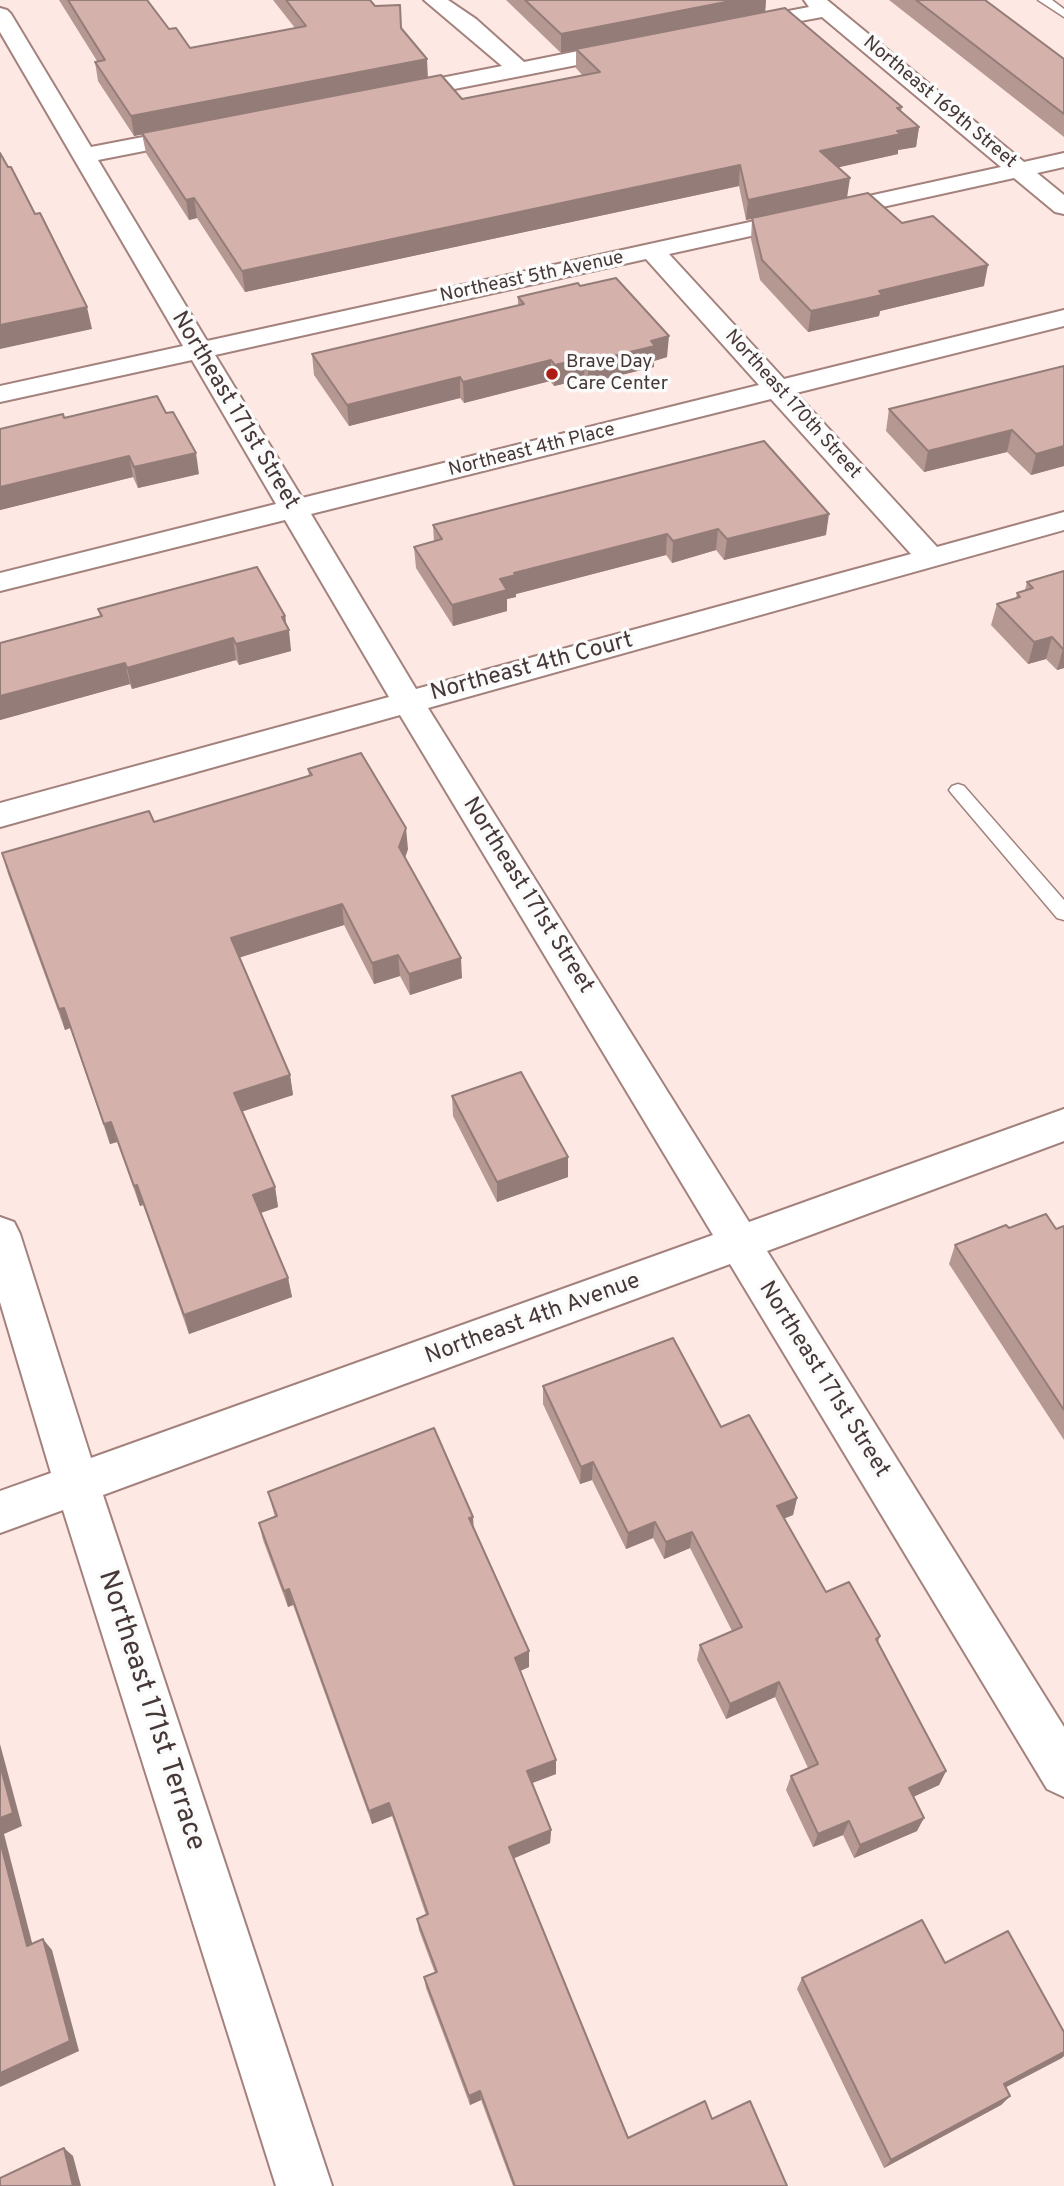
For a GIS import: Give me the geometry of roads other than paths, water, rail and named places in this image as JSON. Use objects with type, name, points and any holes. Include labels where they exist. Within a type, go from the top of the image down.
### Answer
[{"type":"street","points":[[435,0],[468,24],[519,69]]},
{"type":"street","points":[[719,30],[820,5]]},
{"type":"street","name":"Northeast 169th Street","points":[[820,5],[1064,207]]},
{"type":"street","name":"Northeast 171st Street","points":[[0,14],[408,702],[1064,1772]]},
{"type":"street","points":[[383,96],[652,43]]},
{"type":"street","points":[[83,156],[219,129]]},
{"type":"street","name":"Northeast 5th Avenue","points":[[0,394],[1064,160]]},
{"type":"street","name":"Northeast 170th Street","points":[[653,252],[932,558]]},
{"type":"street","name":"Northeast 4th Place","points":[[0,582],[779,391],[1064,318]]},
{"type":"street","name":"Northeast 4th Court","points":[[0,815],[1064,521]]},
{"type":"street","name":"Northeast 4th Avenue","points":[[0,1512],[741,1245],[1064,1125]]},
{"type":"street","name":"Northeast 171st Terrace","points":[[0,1234],[77,1484],[304,2186]]},
{"type":"lane","points":[[1044,0],[1064,14]]},
{"type":"lane","points":[[958,790],[1064,913]]},
{"type":"place","name":"Brave Day Care Center","points":[[552,374]]}]
